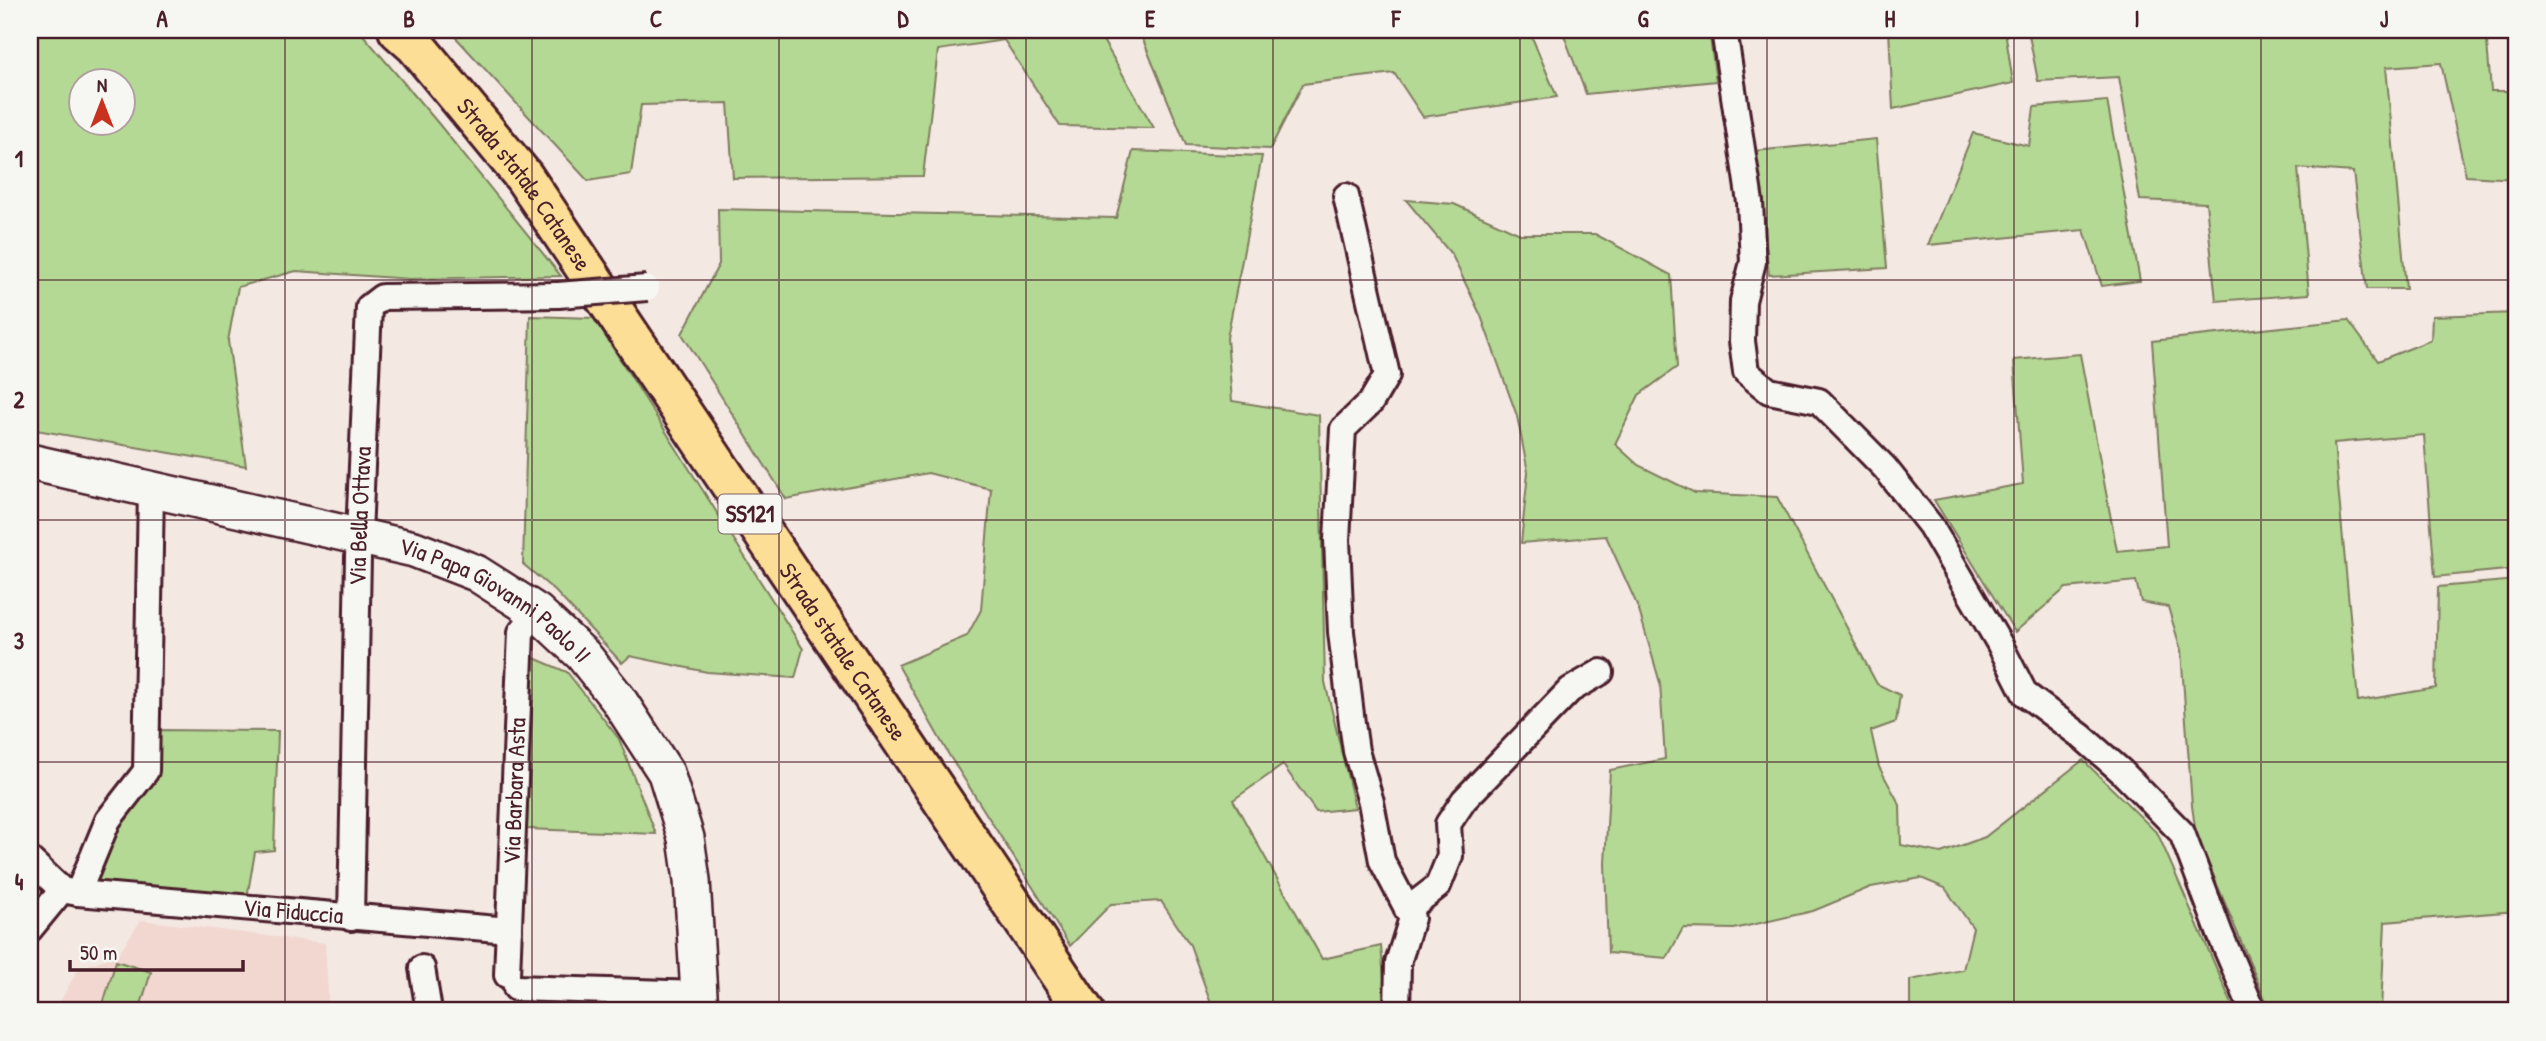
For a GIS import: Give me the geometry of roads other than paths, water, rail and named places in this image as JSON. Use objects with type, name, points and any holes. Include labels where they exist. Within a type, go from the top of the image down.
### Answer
[{"type":"main road","name":"Strada statale Catanese","points":[[398,30],[415,45],[524,177],[1084,1011]]},
{"type":"street","points":[[1724,30],[1750,202],[1753,261],[1743,301],[1742,341],[1746,372],[1769,391],[1819,401],[1885,468],[1930,526],[1999,643],[2025,694],[2081,736],[2121,771],[2182,833],[2253,1011]]},
{"type":"street","points":[[1346,196],[1387,375],[1371,402],[1343,429],[1337,540],[1341,632],[1356,751],[1371,802],[1382,861],[1412,918],[1398,963],[1396,1011]]},
{"type":"street","name":"Via Bella Ottava","points":[[351,918],[359,536],[369,307],[382,298],[558,295],[647,288]]},
{"type":"street","name":"Via Papa Giovanni Paolo II","points":[[30,462],[414,549],[476,573],[537,612],[583,654],[618,699],[666,773],[686,838],[692,880],[700,1003]]},
{"type":"street","points":[[30,929],[70,891],[108,820],[146,771],[151,489]]},
{"type":"street","name":"Via Barbara Asta","points":[[537,612],[521,632],[509,930],[512,981],[700,1003]]},
{"type":"street","points":[[1407,910],[1438,887],[1450,856],[1448,824],[1464,800],[1570,690],[1601,672]]},
{"type":"street","points":[[30,860],[70,891]]},
{"type":"street","name":"Via Fiduccia","points":[[70,891],[509,930]]},
{"type":"street","points":[[422,968],[429,1011]]}]
